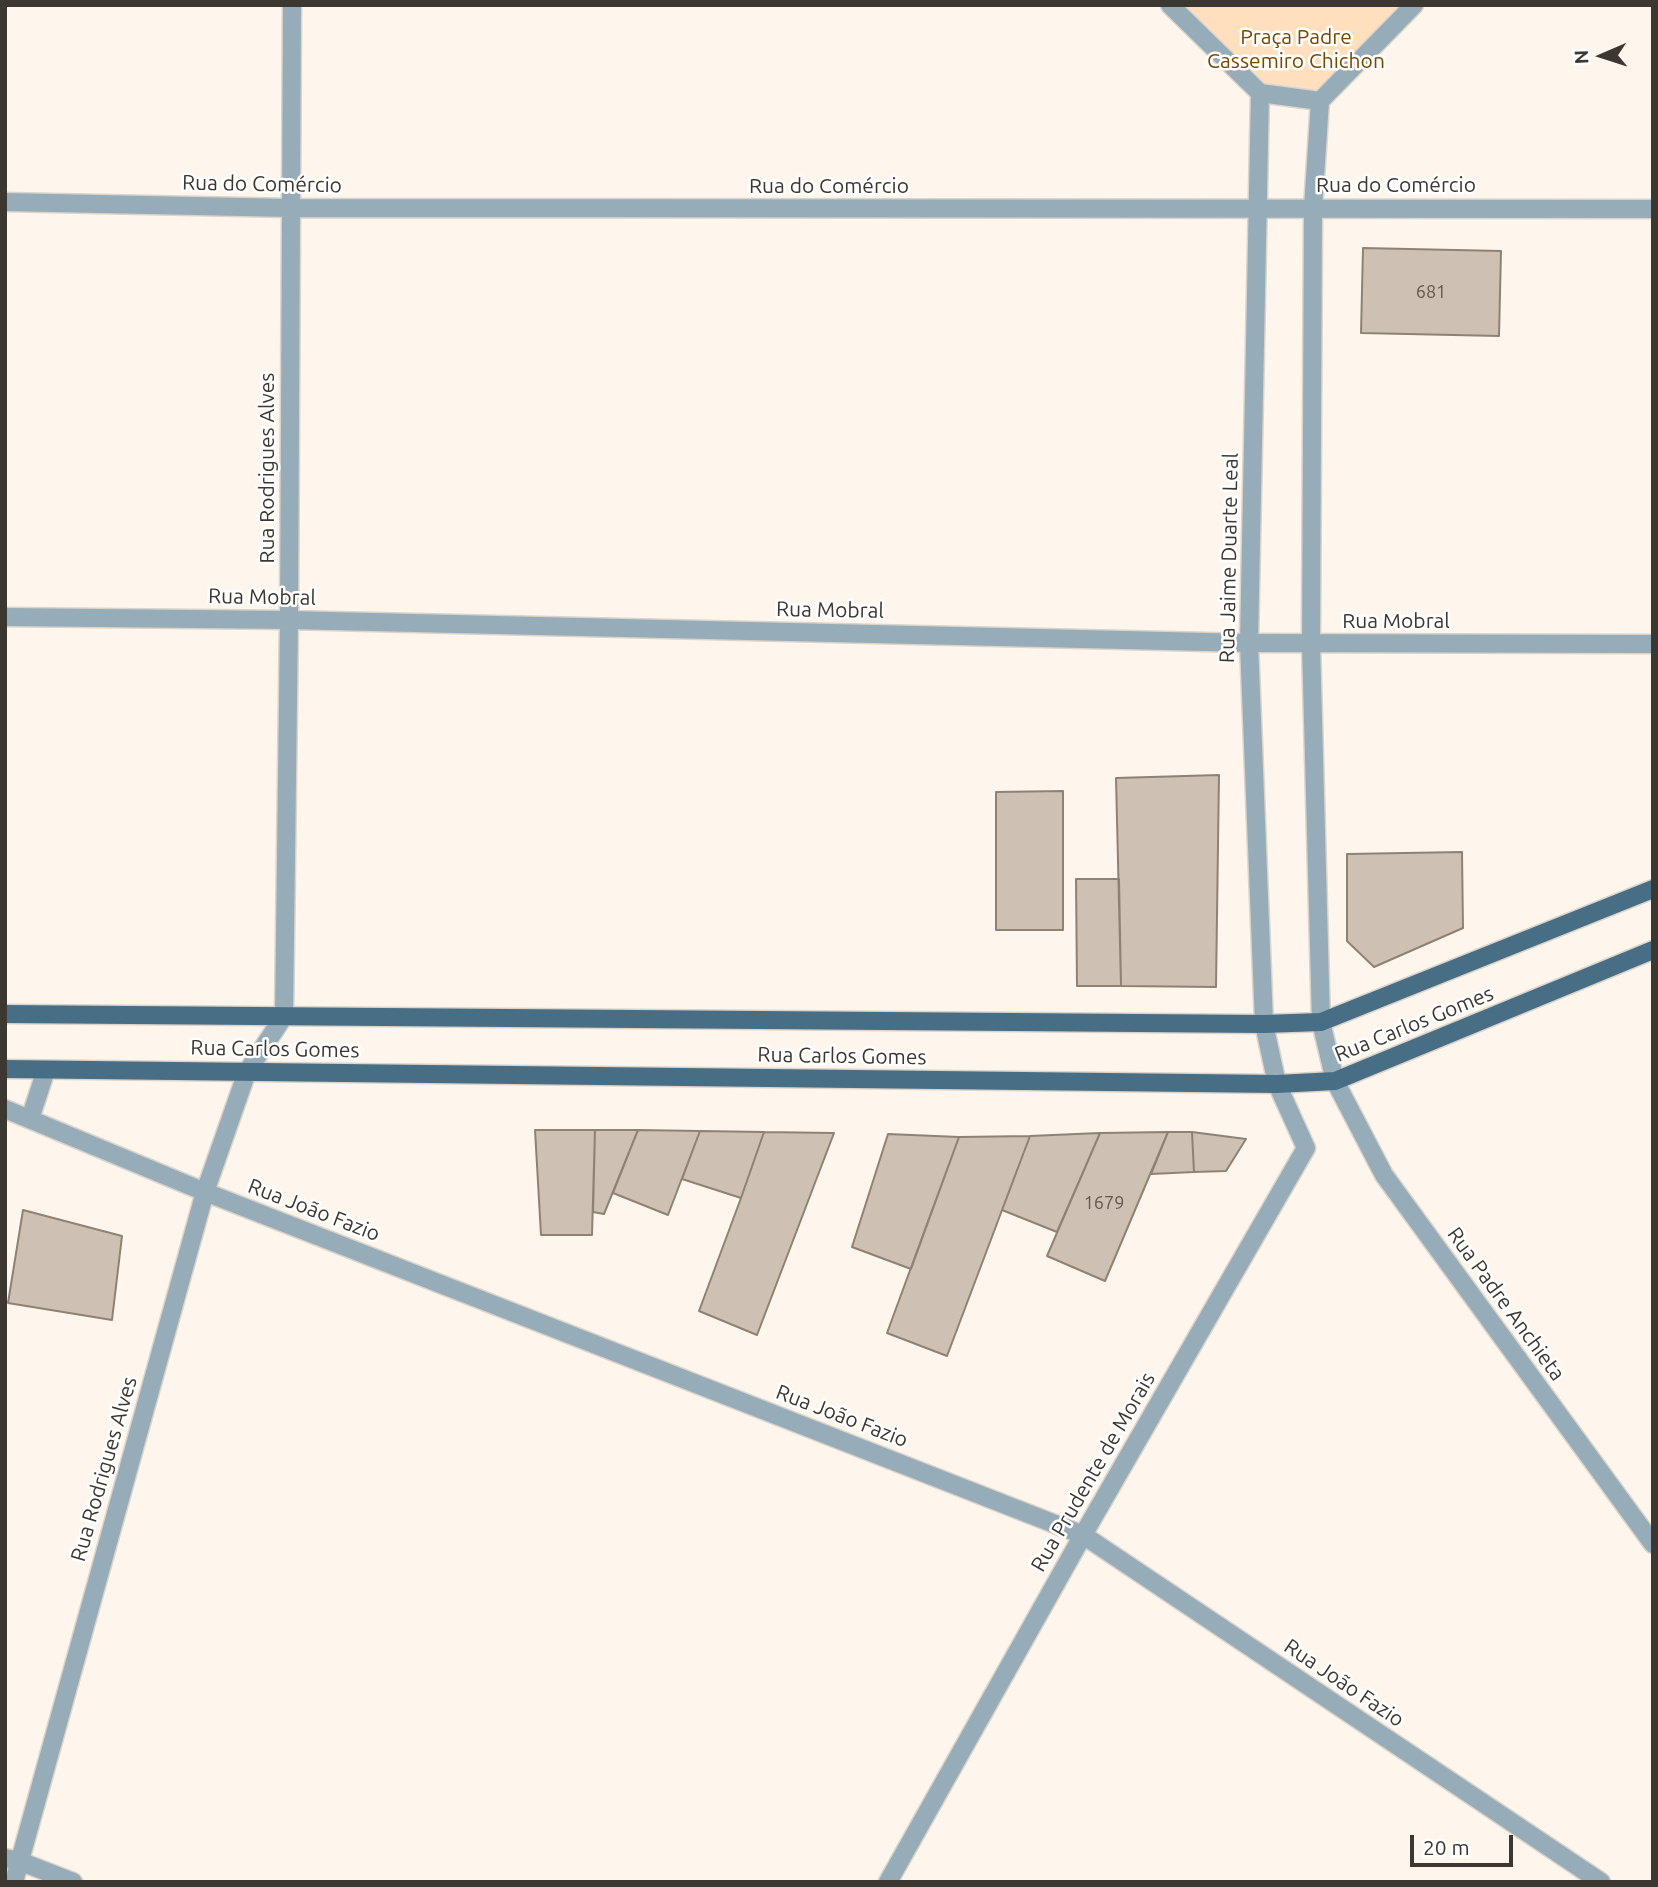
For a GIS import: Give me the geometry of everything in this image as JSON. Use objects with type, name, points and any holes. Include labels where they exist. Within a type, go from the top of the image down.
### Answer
[{"type":"main road","name":"Rua Carlos Gomes","points":[[5,1014],[1264,1024],[1321,1022],[1653,889]]},
{"type":"main road","name":"Rua Carlos Gomes","points":[[5,1069],[1277,1084],[1335,1082],[1653,950]]},
{"type":"street","name":"Rua Rodrigues Alves","points":[[14,1882],[12,1860],[205,1192],[247,1072],[284,1016],[292,5]]},
{"type":"street","points":[[1170,5],[1260,93],[1320,101]]},
{"type":"street","points":[[1321,1022],[1311,644],[1313,208],[1320,101],[1414,5]]},
{"type":"street","name":"Rua Jaime Duarte Leal","points":[[1260,93],[1249,643],[1264,1024],[1277,1084]]},
{"type":"street","name":"Rua do Comércio","points":[[5,202],[290,208],[1653,209]]},
{"type":"street","name":"Rua Mobral","points":[[5,617],[289,620],[1249,643],[1653,644]]},
{"type":"street","name":"Rua Padre Anchieta","points":[[1321,1022],[1335,1082],[1384,1175],[1653,1544]]},
{"type":"street","points":[[30,1119],[46,1070]]},
{"type":"street","name":"Rua Prudente de Morais","points":[[888,1882],[1083,1535],[1306,1148],[1277,1084]]},
{"type":"street","name":"Rua João Fazio","points":[[5,1109],[205,1192],[1083,1535],[1601,1882]]},
{"type":"street","points":[[12,1860],[73,1882]]},
{"type":"green space","name":"Praça Padre Cassemiro Chichon","points":[[1179,5],[1414,5],[1321,92],[1289,93],[1262,89]]},
{"type":"building","points":[[1363,248],[1501,251],[1499,336],[1361,333]]},
{"type":"building","points":[[1219,775],[1216,987],[1121,986],[1116,778]]},
{"type":"building","points":[[1063,791],[1063,930],[996,930],[996,792]]},
{"type":"building","points":[[1462,852],[1463,928],[1374,967],[1347,941],[1347,854]]},
{"type":"building","points":[[1076,879],[1119,879],[1121,986],[1077,986]]},
{"type":"building","points":[[535,1130],[595,1130],[592,1235],[541,1235]]},
{"type":"building","points":[[595,1130],[638,1130],[604,1214],[593,1212]]},
{"type":"building","points":[[638,1130],[700,1131],[668,1215],[613,1193]]},
{"type":"building","points":[[700,1131],[764,1132],[741,1198],[682,1179]]},
{"type":"building","points":[[764,1132],[834,1133],[757,1335],[699,1311]]},
{"type":"building","points":[[1168,1132],[1192,1132],[1194,1172],[1151,1174]]},
{"type":"building","points":[[1168,1132],[1105,1281],[1047,1256],[1100,1133]]},
{"type":"building","points":[[1192,1132],[1246,1139],[1226,1171],[1194,1172]]},
{"type":"building","points":[[1100,1133],[1057,1232],[1002,1210],[1030,1136]]},
{"type":"building","points":[[888,1134],[959,1137],[911,1269],[852,1247]]},
{"type":"building","points":[[1030,1136],[947,1356],[887,1333],[959,1137]]},
{"type":"building","points":[[23,1210],[122,1236],[112,1320],[8,1303]]}]
